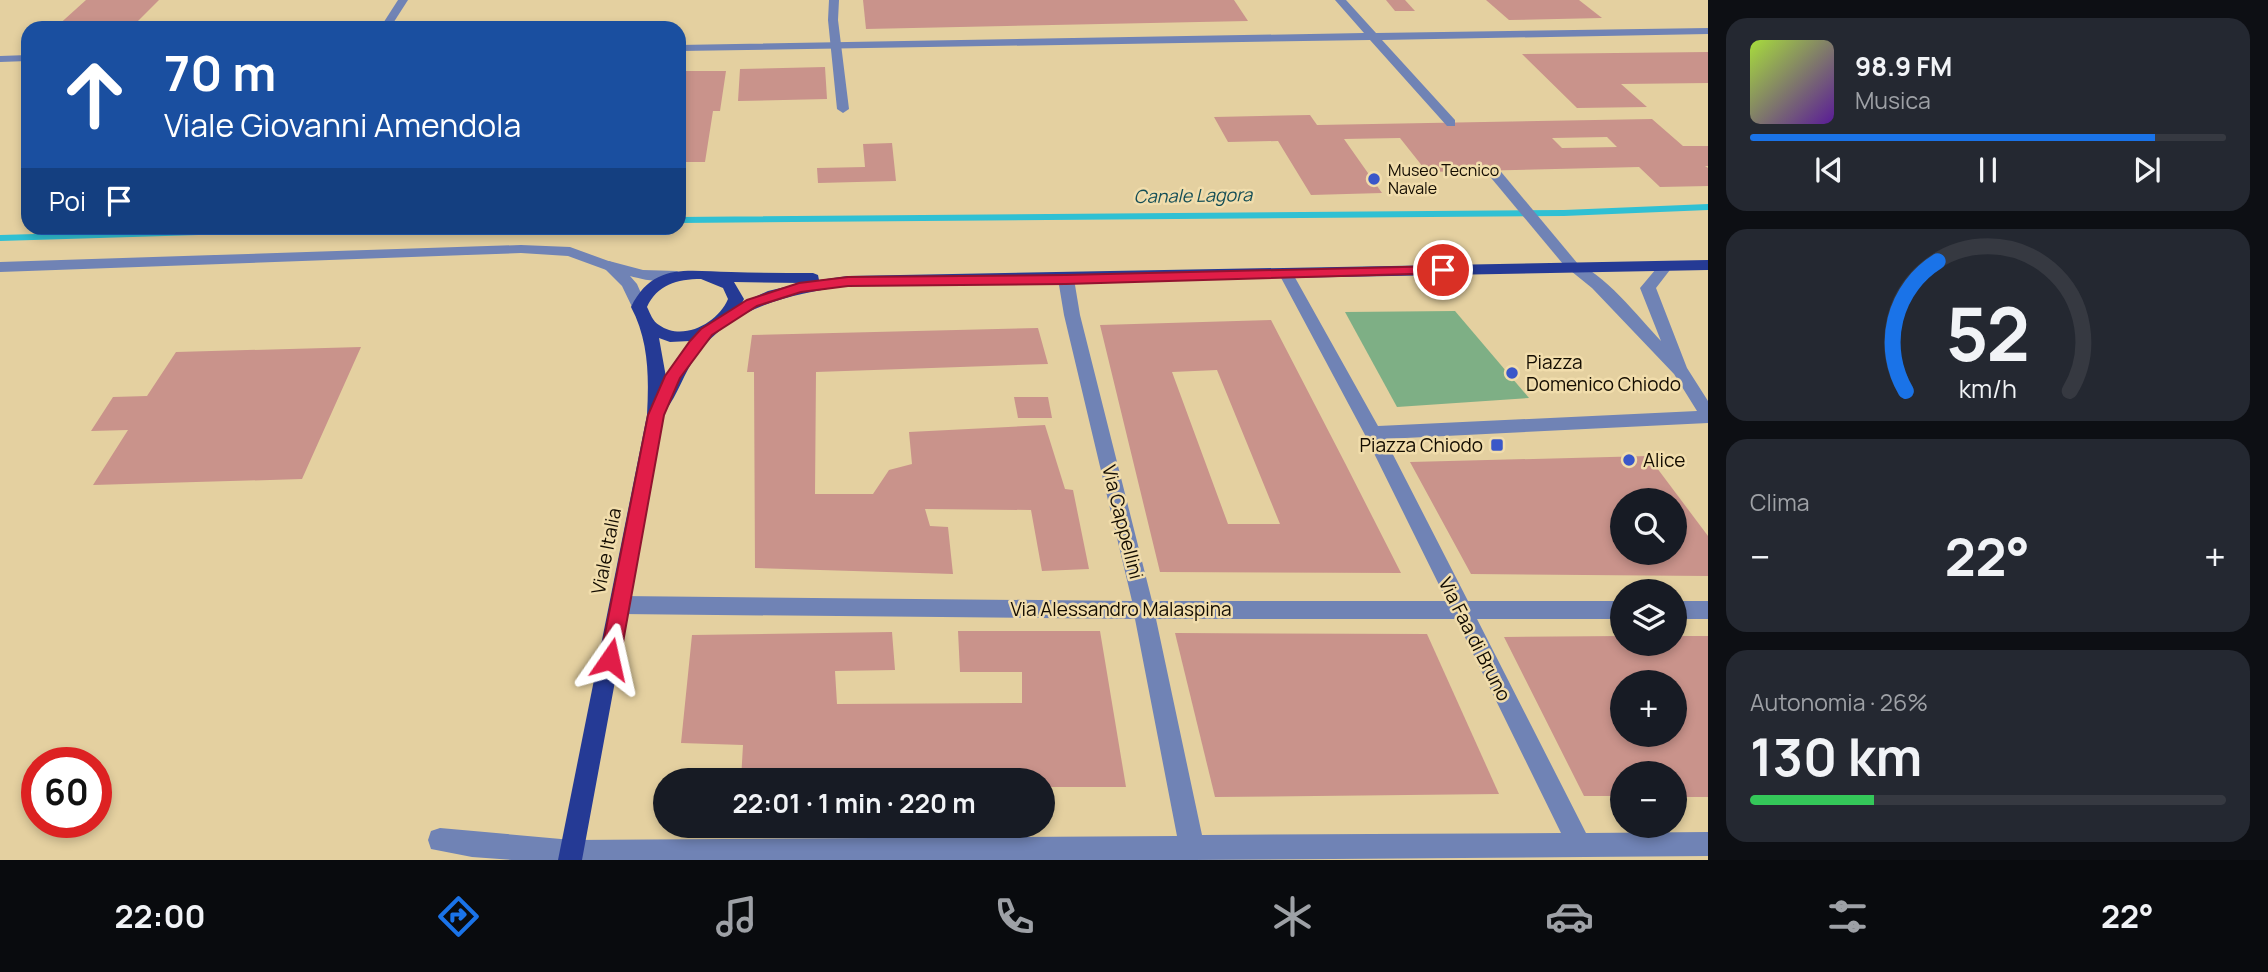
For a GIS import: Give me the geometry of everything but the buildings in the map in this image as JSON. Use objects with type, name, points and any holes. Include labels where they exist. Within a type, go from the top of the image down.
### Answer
[{"type":"main road","points":[[848,281],[772,295],[732,313],[717,327],[706,332],[674,336],[660,333],[648,326],[639,307],[651,288],[677,275],[848,281],[1066,279],[1708,265]]},
{"type":"main road","points":[[715,277],[731,288],[735,296],[732,313]]},
{"type":"main road","name":"Viale Italia","points":[[571,856],[656,415],[657,369],[648,326]]},
{"type":"main road","name":"Viale Italia","points":[[656,415],[673,376],[706,332]]},
{"type":"street","points":[[389,21],[402,0]]},
{"type":"street","points":[[834,0],[833,20],[843,109]]},
{"type":"street","points":[[1340,0],[1451,122]]},
{"type":"street","points":[[686,48],[1708,31]]},
{"type":"street","points":[[0,59],[21,58]]},
{"type":"street","points":[[1374,433],[1708,416],[1680,370],[1597,285],[1573,267],[1492,170]]},
{"type":"street","points":[[0,267],[520,249],[570,252],[643,275],[677,275]]},
{"type":"street","points":[[609,265],[629,284],[639,307]]},
{"type":"street","points":[[1666,266],[1648,288],[1655,312],[1670,337],[1680,370]]},
{"type":"street","name":"Via Faa di Bruno","points":[[1286,274],[1374,433],[1579,845]]},
{"type":"street","name":"Via Cappellini","points":[[1066,279],[1072,315],[1144,610],[1192,848]]},
{"type":"street","name":"Via Alessandro Malaspina","points":[[621,605],[1144,610],[1610,610]]},
{"type":"street","points":[[1687,610],[1708,610]]},
{"type":"street","points":[[440,840],[571,856],[1708,844]]},
{"type":"green space","points":[[1455,311],[1529,398],[1397,407],[1345,312]]},
{"type":"waterway","name":"Canale Lagora","points":[[686,220],[1564,213],[1708,207]]},
{"type":"waterway","name":"Canale Lagora","points":[[0,238],[99,235]]},
{"type":"place","name":"Museo Tecnico Navale","points":[[1374,179]]},
{"type":"place","name":"Piazza Domenico Chiodo","points":[[1512,373]]},
{"type":"place","name":"Piazza Chiodo","points":[[1497,445]]},
{"type":"place","name":"Alice","points":[[1629,460]]},
{"type":"route","points":[[610,659],[656,415],[673,376],[695,344],[706,332],[726,321],[732,313],[752,303],[799,288],[848,281],[1443,270]]}]
